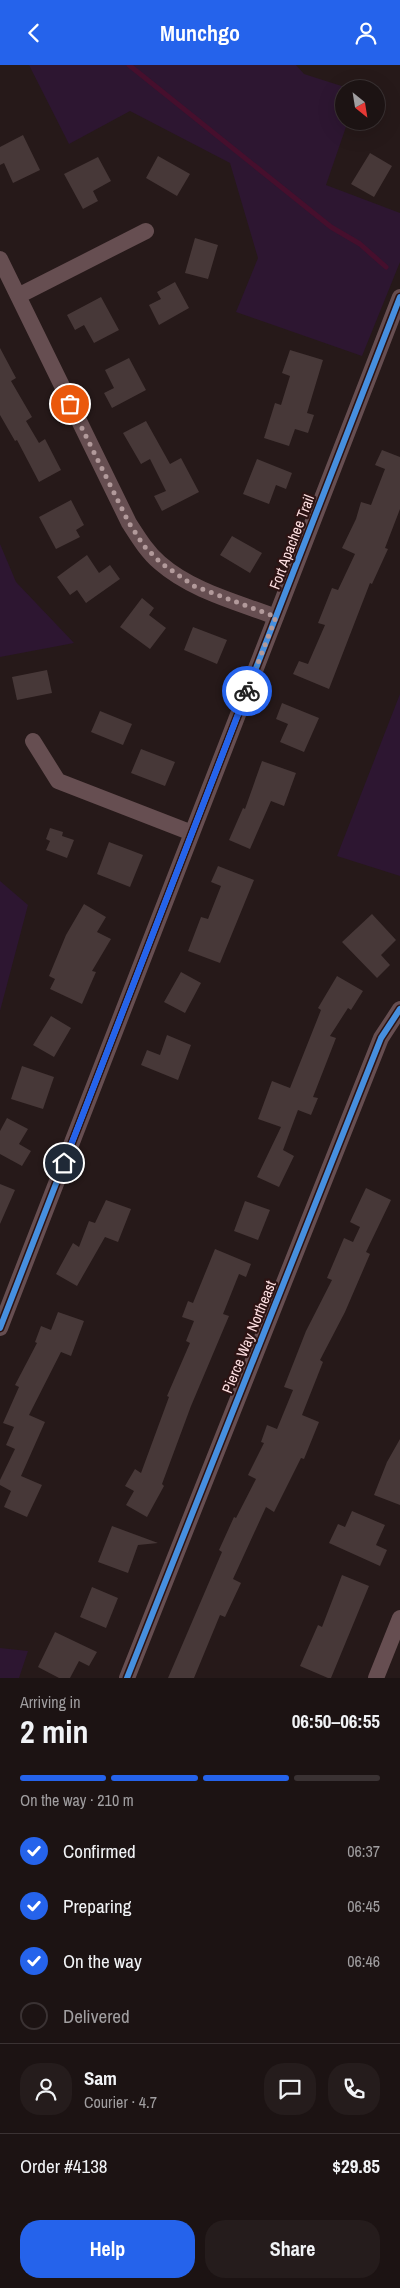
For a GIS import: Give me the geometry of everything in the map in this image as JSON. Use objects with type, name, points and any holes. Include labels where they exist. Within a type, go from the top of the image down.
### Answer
[{"type":"street","points":[[18,296],[146,231]]},
{"type":"street","points":[[0,259],[125,515],[144,546],[161,563],[194,586],[276,617]]},
{"type":"street","name":"Fort Apachee Trail","points":[[0,1327],[400,297]]},
{"type":"street","points":[[33,741],[58,781],[192,833]]},
{"type":"street","name":"Pierce Way Northeast","points":[[127,1678],[381,1038],[400,1009]]},
{"type":"street","points":[[376,1678],[400,1618]]},
{"type":"shaded area","points":[[29,65],[296,65],[304,74],[335,84],[335,130],[345,130],[326,185],[400,213],[400,262],[362,356],[236,312],[258,258],[230,163],[130,111],[69,144]]},
{"type":"shaded area","points":[[0,544],[16,582],[74,643],[0,657]]},
{"type":"shaded area","points":[[400,694],[400,876],[337,856]]},
{"type":"shaded area","points":[[0,881],[28,905],[0,1011]]},
{"type":"shaded area","points":[[0,1648],[28,1651],[19,1678],[0,1678]]},
{"type":"building","points":[[23,135],[40,170],[13,183],[4,163],[0,165],[0,147]]},
{"type":"building","points":[[370,153],[392,166],[374,197],[351,184]]},
{"type":"building","points":[[158,156],[190,174],[177,196],[146,178]]},
{"type":"building","points":[[98,157],[111,181],[93,191],[98,201],[83,209],[64,174]]},
{"type":"building","points":[[195,238],[218,245],[208,279],[185,273]]},
{"type":"building","points":[[175,282],[189,308],[159,325],[149,305],[161,299],[157,292]]},
{"type":"building","points":[[101,297],[119,330],[94,343],[84,325],[75,330],[67,315]]},
{"type":"building","points":[[0,348],[16,378],[11,381],[32,417],[26,421],[39,443],[45,439],[61,470],[39,482],[17,440],[15,441],[0,415]]},
{"type":"building","points":[[290,350],[323,360],[307,413],[314,415],[308,433],[295,429],[289,446],[264,438],[275,403],[281,405],[290,376],[282,373]]},
{"type":"building","points":[[129,358],[146,390],[112,408],[104,393],[114,388],[105,370]]},
{"type":"building","points":[[146,421],[170,464],[181,458],[199,492],[162,511],[154,496],[166,491],[150,459],[141,464],[123,433]]},
{"type":"building","points":[[382,450],[400,457],[400,509],[385,548],[388,549],[372,584],[370,583],[329,689],[293,674],[299,661],[308,664],[325,625],[318,623],[332,588],[338,590],[355,554],[342,548],[356,519],[361,502],[371,505],[385,469],[375,465]]},
{"type":"building","points":[[257,459],[292,473],[286,489],[276,485],[269,504],[243,494]]},
{"type":"building","points":[[71,500],[84,525],[76,530],[80,537],[56,549],[39,517]]},
{"type":"building","points":[[232,536],[262,553],[250,573],[220,555]]},
{"type":"building","points":[[87,555],[99,573],[110,565],[120,579],[86,603],[77,590],[70,595],[57,577]]},
{"type":"building","points":[[142,598],[154,608],[149,615],[166,628],[150,649],[120,627]]},
{"type":"building","points":[[193,627],[227,640],[217,664],[184,650]]},
{"type":"building","points":[[47,670],[52,693],[17,700],[12,677]]},
{"type":"building","points":[[282,703],[319,718],[304,752],[280,742],[288,724],[276,719]]},
{"type":"building","points":[[100,711],[132,724],[123,745],[91,732]]},
{"type":"building","points":[[141,749],[175,762],[165,786],[131,773]]},
{"type":"building","points":[[262,761],[296,773],[284,806],[271,801],[250,849],[229,840],[243,808],[245,809]]},
{"type":"building","points":[[50,828],[63,832],[62,836],[74,840],[67,858],[46,850],[50,841],[46,839]]},
{"type":"building","points":[[109,842],[143,855],[130,887],[97,874]]},
{"type":"building","points":[[218,866],[254,880],[220,963],[188,951],[201,917],[208,919],[221,886],[211,882]]},
{"type":"building","points":[[84,904],[106,917],[97,932],[111,939],[92,971],[96,972],[82,1004],[50,989],[55,979],[49,976],[66,935]]},
{"type":"building","points":[[372,914],[396,940],[381,955],[390,965],[377,978],[342,942]]},
{"type":"building","points":[[181,972],[201,983],[185,1013],[164,1002]]},
{"type":"building","points":[[337,976],[363,991],[351,1010],[348,1008],[330,1036],[336,1038],[313,1097],[318,1098],[311,1115],[298,1110],[283,1150],[294,1156],[279,1187],[257,1177],[281,1127],[258,1119],[272,1081],[290,1088],[321,1010],[318,1008]]},
{"type":"building","points":[[51,1016],[71,1028],[54,1057],[33,1045]]},
{"type":"building","points":[[167,1035],[191,1045],[178,1080],[141,1065],[147,1050],[160,1055]]},
{"type":"building","points":[[22,1066],[54,1077],[43,1109],[11,1099]]},
{"type":"building","points":[[7,1118],[28,1129],[19,1144],[31,1151],[22,1166],[0,1154],[0,1131]]},
{"type":"building","points":[[0,1184],[15,1190],[0,1224]]},
{"type":"building","points":[[366,1188],[391,1200],[366,1252],[370,1254],[345,1312],[320,1360],[323,1362],[302,1415],[319,1422],[304,1459],[301,1458],[274,1512],[266,1507],[233,1579],[241,1583],[225,1617],[220,1615],[194,1678],[168,1678],[222,1552],[219,1550],[234,1517],[236,1518],[256,1479],[248,1475],[264,1443],[261,1442],[267,1425],[277,1429],[293,1390],[284,1387],[306,1331],[332,1280],[327,1278],[344,1238],[353,1242],[360,1227],[350,1222]]},
{"type":"building","points":[[106,1200],[131,1209],[118,1242],[105,1237],[77,1286],[56,1274],[73,1243],[79,1247],[89,1221],[95,1223]]},
{"type":"building","points":[[245,1201],[270,1210],[258,1240],[234,1231]]},
{"type":"building","points":[[215,1249],[251,1264],[246,1277],[239,1274],[223,1314],[229,1316],[191,1406],[162,1484],[164,1486],[147,1517],[126,1505],[134,1491],[125,1486],[135,1469],[141,1473],[169,1397],[167,1396],[190,1343],[186,1341],[194,1321],[182,1317],[188,1301],[193,1303]]},
{"type":"building","points":[[58,1312],[84,1321],[71,1356],[61,1352],[29,1415],[45,1422],[21,1476],[42,1485],[27,1517],[4,1507],[11,1491],[0,1485],[0,1480],[15,1449],[6,1445],[14,1427],[3,1423],[19,1387],[15,1385],[37,1343],[35,1342],[41,1326],[51,1330]]},
{"type":"building","points":[[400,1439],[400,1505],[374,1495],[387,1462]]},
{"type":"building","points":[[352,1511],[385,1525],[376,1545],[387,1550],[380,1566],[329,1543],[338,1524],[345,1527]]},
{"type":"building","points":[[112,1526],[158,1543],[138,1545],[128,1573],[98,1562]]},
{"type":"building","points":[[342,1575],[369,1586],[331,1678],[328,1678],[300,1666],[318,1625],[322,1627]]},
{"type":"building","points":[[92,1587],[118,1598],[106,1628],[80,1617]]},
{"type":"building","points":[[55,1632],[97,1652],[89,1666],[79,1661],[70,1678],[59,1678],[38,1667]]},
{"type":"waterway","points":[[129,65],[331,227],[360,244],[386,267]]},
{"type":"cycle path","points":[[0,1328],[400,297]]},
{"type":"cycle path","points":[[127,1678],[381,1038],[400,1009]]},
{"type":"way so far","points":[[70,404],[129,523],[144,546],[161,563],[194,586],[276,617],[247,691]]},
{"type":"route","points":[[64,1163],[247,691]]}]
